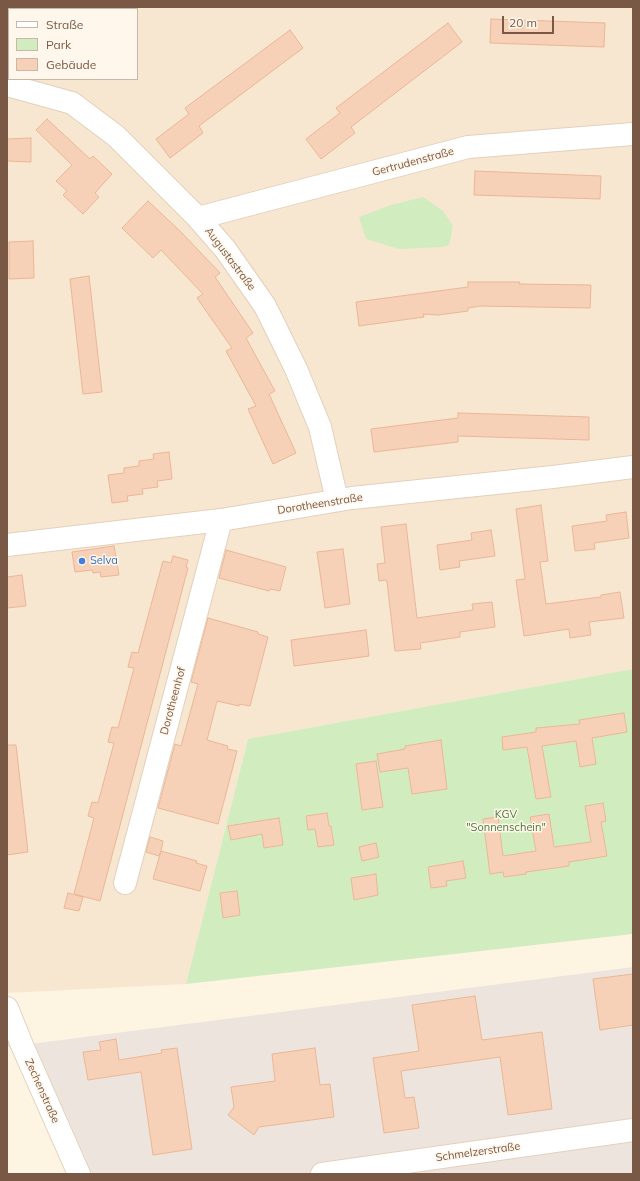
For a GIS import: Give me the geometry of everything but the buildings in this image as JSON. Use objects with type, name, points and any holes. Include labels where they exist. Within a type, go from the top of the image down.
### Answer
[{"type":"street","name":"Augustastraße","points":[[7,85],[72,103],[116,136],[198,218],[226,249],[265,306],[296,369],[320,427],[337,500]]},
{"type":"street","name":"Gertrudenstraße","points":[[198,218],[468,147],[633,134]]},
{"type":"street","name":"Dorotheenstraße","points":[[7,545],[221,520],[337,500],[553,478],[633,467]]},
{"type":"street","name":"Dorotheenhof","points":[[125,883],[221,520]]},
{"type":"street","name":"Zechenstraße","points":[[7,1008],[79,1174]]},
{"type":"street","name":"Schmelzerstraße","points":[[322,1174],[633,1130]]},
{"type":"shaded area","points":[[7,7],[633,7],[633,669],[248,739],[186,984],[7,993]]},
{"type":"shaded area","points":[[633,967],[633,1174],[79,1174],[22,1046],[7,1047],[7,1008],[22,1045]]},
{"type":"green space","points":[[423,197],[443,211],[453,226],[449,245],[442,247],[399,249],[366,239],[359,217],[391,205]]},
{"type":"green space","name":"KGV \"Sonnenschein\"","points":[[633,669],[633,934],[186,984],[248,739]]},
{"type":"place","name":"Selva","points":[[82,561]]}]
